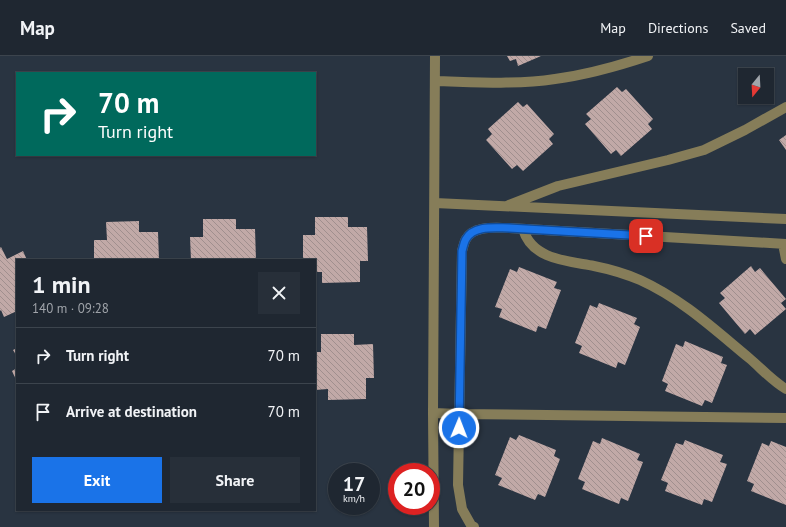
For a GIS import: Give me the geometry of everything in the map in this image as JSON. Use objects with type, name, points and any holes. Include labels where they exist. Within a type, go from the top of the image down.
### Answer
[{"type":"street","points":[[434,527],[433,413],[435,56]]},
{"type":"street","points":[[435,81],[508,83],[555,79],[597,70],[648,56]]},
{"type":"street","points":[[505,206],[558,186],[704,150],[745,130],[786,107]]},
{"type":"street","points":[[435,203],[786,219]]},
{"type":"street","points":[[474,527],[462,509],[458,485],[462,251],[466,238],[474,231],[486,228],[523,229],[785,244],[786,259]]},
{"type":"street","points":[[523,229],[525,238],[541,253],[553,258],[617,272],[657,288],[704,319],[786,389]]},
{"type":"street","points":[[433,413],[786,418]]},
{"type":"building","points":[[507,56],[541,56],[518,66],[516,59],[510,61]]},
{"type":"building","points":[[617,87],[622,92],[626,89],[653,119],[648,124],[652,129],[621,156],[616,150],[611,154],[585,124],[591,119],[586,114]]},
{"type":"building","points":[[518,102],[523,107],[527,104],[554,134],[549,139],[553,144],[523,171],[517,165],[512,169],[486,140],[492,134],[488,129]]},
{"type":"building","points":[[786,135],[786,150],[779,140]]},
{"type":"building","points":[[315,217],[348,217],[348,227],[367,227],[368,261],[360,261],[360,282],[322,283],[322,272],[316,272],[316,259],[303,259],[303,235],[315,235]]},
{"type":"building","points":[[203,219],[236,219],[236,229],[255,229],[256,259],[191,259],[190,237],[203,237]]},
{"type":"building","points":[[139,221],[139,232],[158,232],[159,259],[94,259],[94,240],[107,240],[106,222]]},
{"type":"building","points":[[1,247],[7,259],[23,251],[27,259],[16,259],[16,311],[4,317],[1,310],[0,311]]},
{"type":"building","points":[[751,266],[755,272],[760,268],[786,299],[781,303],[786,309],[755,335],[750,329],[745,334],[719,303],[725,298],[720,293]]},
{"type":"building","points":[[519,267],[557,282],[554,288],[561,290],[546,329],[538,326],[536,332],[499,317],[502,309],[495,307],[510,269],[517,272]]},
{"type":"building","points":[[599,303],[637,318],[634,324],[640,327],[625,365],[618,362],[616,368],[579,353],[582,346],[575,343],[590,305],[597,308]]},
{"type":"building","points":[[321,334],[354,334],[354,345],[373,344],[374,378],[366,378],[366,399],[328,400],[328,389],[316,390],[316,352],[321,352]]},
{"type":"building","points":[[685,341],[723,357],[721,363],[727,365],[712,403],[705,400],[702,406],[665,391],[668,384],[662,381],[676,344],[683,347]]},
{"type":"building","points":[[16,348],[16,355],[13,350]]},
{"type":"building","points":[[16,369],[16,380],[12,371]]},
{"type":"building","points":[[519,435],[556,450],[554,456],[560,459],[545,497],[538,494],[535,500],[498,485],[502,478],[495,475],[510,437],[516,440]]},
{"type":"building","points":[[602,438],[640,454],[637,460],[643,462],[628,501],[621,498],[619,504],[582,489],[585,482],[578,479],[593,441],[600,444]]},
{"type":"building","points":[[685,440],[723,455],[720,462],[727,464],[712,502],[704,499],[702,505],[665,491],[668,483],[661,480],[676,443],[683,445]]},
{"type":"building","points":[[771,441],[786,447],[786,505],[751,491],[754,484],[747,481],[762,443],[769,446]]},
{"type":"route","points":[[459,428],[462,251],[466,238],[474,231],[486,228],[646,236]]}]
